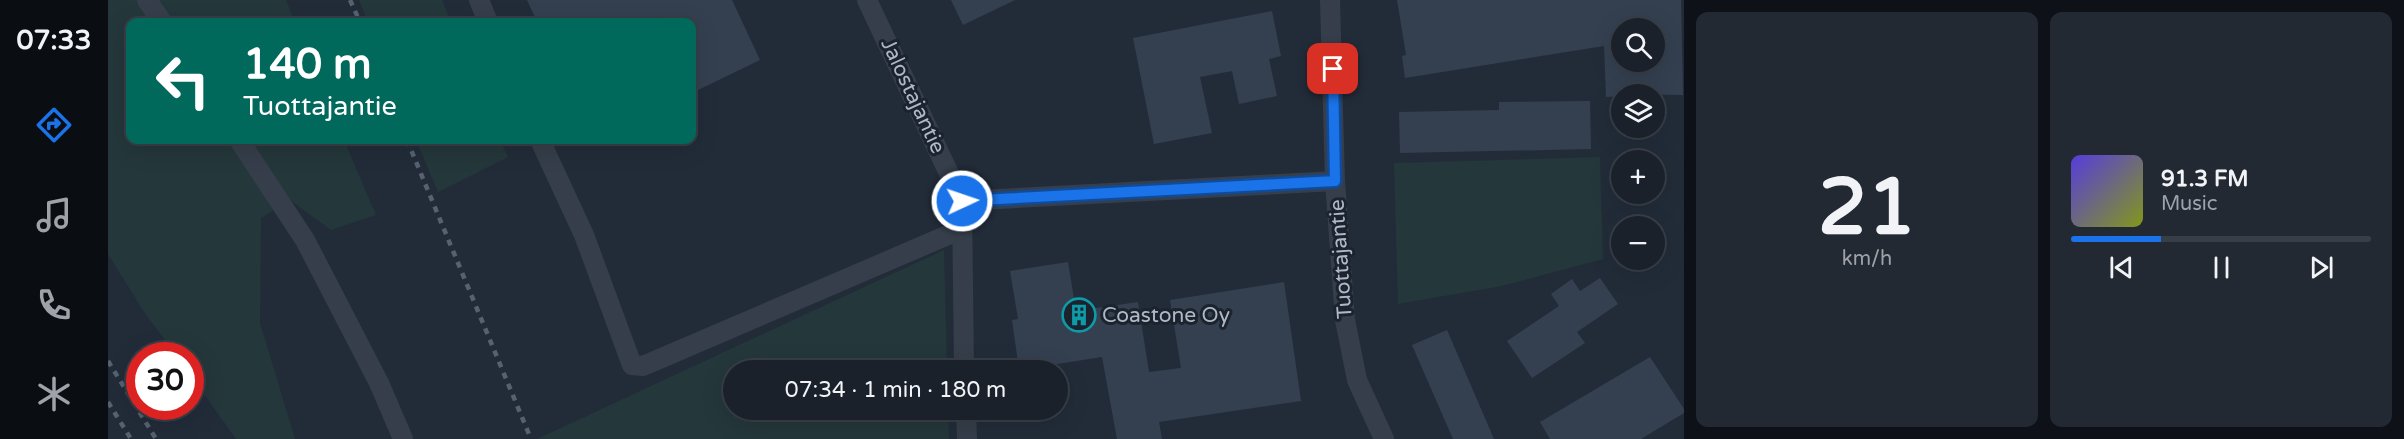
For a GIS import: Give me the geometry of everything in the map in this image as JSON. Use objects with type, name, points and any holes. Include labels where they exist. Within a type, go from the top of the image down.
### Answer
[{"type":"street","points":[[147,0],[159,18]]},
{"type":"street","points":[[479,0],[486,18]]},
{"type":"street","name":"Jalostajantie","points":[[867,0],[962,201],[964,360]]},
{"type":"street","name":"Tuottajantie","points":[[1330,0],[1335,181],[1345,320],[1357,380],[1384,439]]},
{"type":"street","points":[[242,144],[305,240],[379,383],[403,439]]},
{"type":"street","points":[[542,144],[584,235],[632,365],[643,366],[962,229]]},
{"type":"street","points":[[962,201],[1335,181]]},
{"type":"street","points":[[966,420],[967,439]]},
{"type":"shaded area","points":[[108,0],[286,0],[293,18],[126,18],[126,144],[346,144],[376,215],[331,230],[290,200],[261,218],[260,323],[295,439],[236,439],[204,394],[204,342],[166,342],[144,312],[108,254]]},
{"type":"shaded area","points":[[359,0],[442,0],[449,18],[366,18]]},
{"type":"shaded area","points":[[418,144],[502,144],[508,157],[438,192]]},
{"type":"shaded area","points":[[1600,157],[1603,259],[1502,286],[1398,304],[1394,163]]},
{"type":"shaded area","points":[[944,250],[947,360],[723,360],[723,420],[948,420],[949,439],[537,439]]},
{"type":"building","points":[[527,0],[732,0],[760,60],[696,91],[696,18],[535,18]]},
{"type":"building","points":[[951,0],[1015,0],[963,25]]},
{"type":"building","points":[[1397,0],[1681,0],[1683,95],[1665,95],[1665,84],[1611,84],[1611,97],[1606,97],[1604,46],[1405,78],[1402,56],[1406,55]]},
{"type":"building","points":[[1272,11],[1281,56],[1269,59],[1277,96],[1239,104],[1232,71],[1200,77],[1212,133],[1154,144],[1133,38]]},
{"type":"building","points":[[1590,101],[1591,149],[1400,153],[1399,112],[1499,110],[1499,102]]},
{"type":"building","points":[[1068,262],[1076,311],[1138,302],[1149,372],[1181,368],[1170,300],[1284,282],[1301,401],[1159,422],[1162,439],[1117,439],[1102,357],[1068,362],[1068,360],[1018,360],[1012,320],[1018,319],[1010,271]]},
{"type":"building","points":[[1600,278],[1618,304],[1577,332],[1585,343],[1532,378],[1507,341],[1559,306],[1551,294],[1572,279],[1580,291]]},
{"type":"building","points":[[1447,330],[1494,439],[1453,439],[1412,345]]},
{"type":"building","points":[[1650,357],[1684,409],[1684,413],[1641,439],[1550,439],[1540,422]]},
{"type":"railway","points":[[350,0],[358,18]]},
{"type":"railway","points":[[409,144],[531,439]]},
{"type":"railway","points":[[108,361],[156,439]]},
{"type":"railway","points":[[108,402],[131,439]]},
{"type":"place","name":"Coastone Oy","points":[[1079,315]]},
{"type":"route","points":[[962,201],[1335,181],[1333,69]]}]
